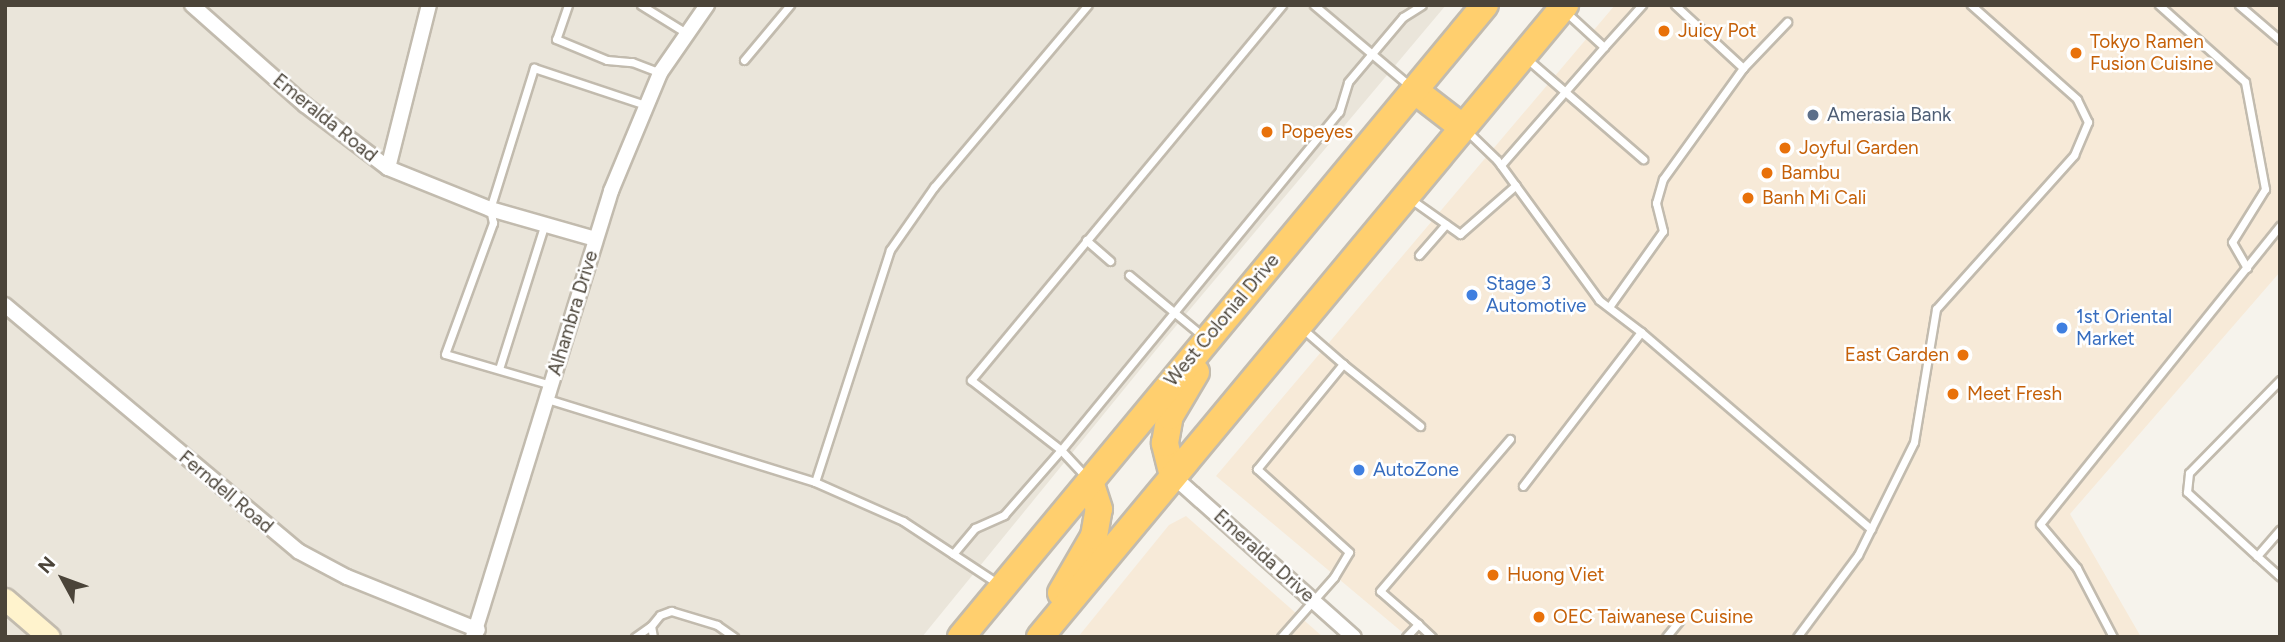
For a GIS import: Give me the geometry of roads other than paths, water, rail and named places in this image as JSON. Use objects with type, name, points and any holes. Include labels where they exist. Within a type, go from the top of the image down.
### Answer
[{"type":"highway","name":"West Colonial Drive","points":[[961,637],[1485,5]]},
{"type":"highway","points":[[1038,637],[1563,7]]},
{"type":"highway","points":[[1414,90],[1462,127]]},
{"type":"highway","points":[[1173,476],[1165,443],[1170,416],[1238,301]]},
{"type":"highway","points":[[1038,637],[1094,536],[1099,509],[1090,481]]},
{"type":"street","name":"Emeralda Road","points":[[192,5],[305,105],[388,168],[490,209],[595,239]]},
{"type":"street","points":[[388,168],[429,5]]},
{"type":"street","name":"Alhambra Drive","points":[[475,633],[595,239],[645,105],[660,73],[707,5]]},
{"type":"street","name":"Ferndell Road","points":[[5,305],[298,551],[347,577],[475,633]]},
{"type":"street","name":"Emeralda Drive","points":[[1173,476],[1354,637]]},
{"type":"street","points":[[5,599],[49,637]]},
{"type":"lane","points":[[568,5],[556,39],[607,60],[632,62],[660,73]]},
{"type":"lane","points":[[641,5],[688,34]]},
{"type":"lane","points":[[744,60],[790,5]]},
{"type":"lane","points":[[815,482],[890,250],[934,187],[1088,5]]},
{"type":"lane","points":[[1090,481],[1061,450],[971,380],[1282,5]]},
{"type":"lane","points":[[1314,5],[1414,90]]},
{"type":"lane","points":[[953,554],[968,535],[1003,515],[1061,450],[1339,112],[1348,82],[1403,17],[1422,5]]},
{"type":"lane","points":[[1501,165],[1642,5]]},
{"type":"lane","points":[[1675,5],[1743,68]]},
{"type":"lane","points":[[1797,637],[1858,555],[1914,442],[1936,309],[2074,155],[2088,122],[2077,99],[1971,5]]},
{"type":"lane","points":[[2160,5],[2245,82],[2265,189],[2232,243],[2247,268]]},
{"type":"lane","points":[[2239,5],[2280,40]]},
{"type":"lane","points":[[1563,7],[1604,47]]},
{"type":"lane","points":[[1609,307],[1663,231],[1656,203],[1662,179],[1743,68],[1787,22]]},
{"type":"lane","points":[[1522,55],[1643,159]]},
{"type":"lane","points":[[645,105],[534,68],[490,209],[493,223],[445,354],[499,369],[549,391],[815,482],[904,521],[1002,586]]},
{"type":"lane","points":[[1462,127],[1501,165],[1609,307],[1871,529]]},
{"type":"lane","points":[[1405,195],[1460,234],[1516,186]]},
{"type":"lane","points":[[1419,255],[1446,224]]},
{"type":"lane","points":[[499,369],[544,226]]},
{"type":"lane","points":[[2113,637],[2108,621],[2077,568],[2040,524],[2280,226]]},
{"type":"lane","points":[[1086,240],[1110,261]]},
{"type":"lane","points":[[1129,275],[1207,339]]},
{"type":"lane","points":[[1298,325],[1420,426]]},
{"type":"lane","points":[[1523,486],[1641,332]]},
{"type":"lane","points":[[1281,637],[1346,562],[1346,546],[1256,469],[1343,364]]},
{"type":"lane","points":[[2280,380],[2189,473],[2187,492],[2280,577]]},
{"type":"lane","points":[[1432,637],[1380,591],[1510,439]]},
{"type":"lane","points":[[2258,556],[2280,530]]},
{"type":"lane","points":[[635,637],[651,626],[660,615],[671,611],[717,625],[734,637]]},
{"type":"lane","points":[[1666,637],[1679,621]]},
{"type":"lane","points":[[1406,637],[1418,624]]},
{"type":"lane","points":[[651,626],[653,637]]},
{"type":"place","name":"Juicy Pot","points":[[1664,31]]},
{"type":"place","name":"Tokyo Ramen Fusion Cuisine","points":[[2076,53]]},
{"type":"place","name":"Amerasia Bank","points":[[1813,115]]},
{"type":"place","name":"Popeyes","points":[[1267,132]]},
{"type":"place","name":"Joyful Garden","points":[[1785,148]]},
{"type":"place","name":"Bambu","points":[[1767,173]]},
{"type":"place","name":"Banh Mi Cali","points":[[1748,198]]},
{"type":"place","name":"Stage 3 Automotive","points":[[1472,295]]},
{"type":"place","name":"1st Oriental Market","points":[[2062,328]]},
{"type":"place","name":"East Garden","points":[[1963,355]]},
{"type":"place","name":"Meet Fresh","points":[[1953,394]]},
{"type":"place","name":"AutoZone","points":[[1359,470]]},
{"type":"place","name":"Huong Viet","points":[[1493,575]]},
{"type":"place","name":"OEC Taiwanese Cuisine","points":[[1539,617]]}]
